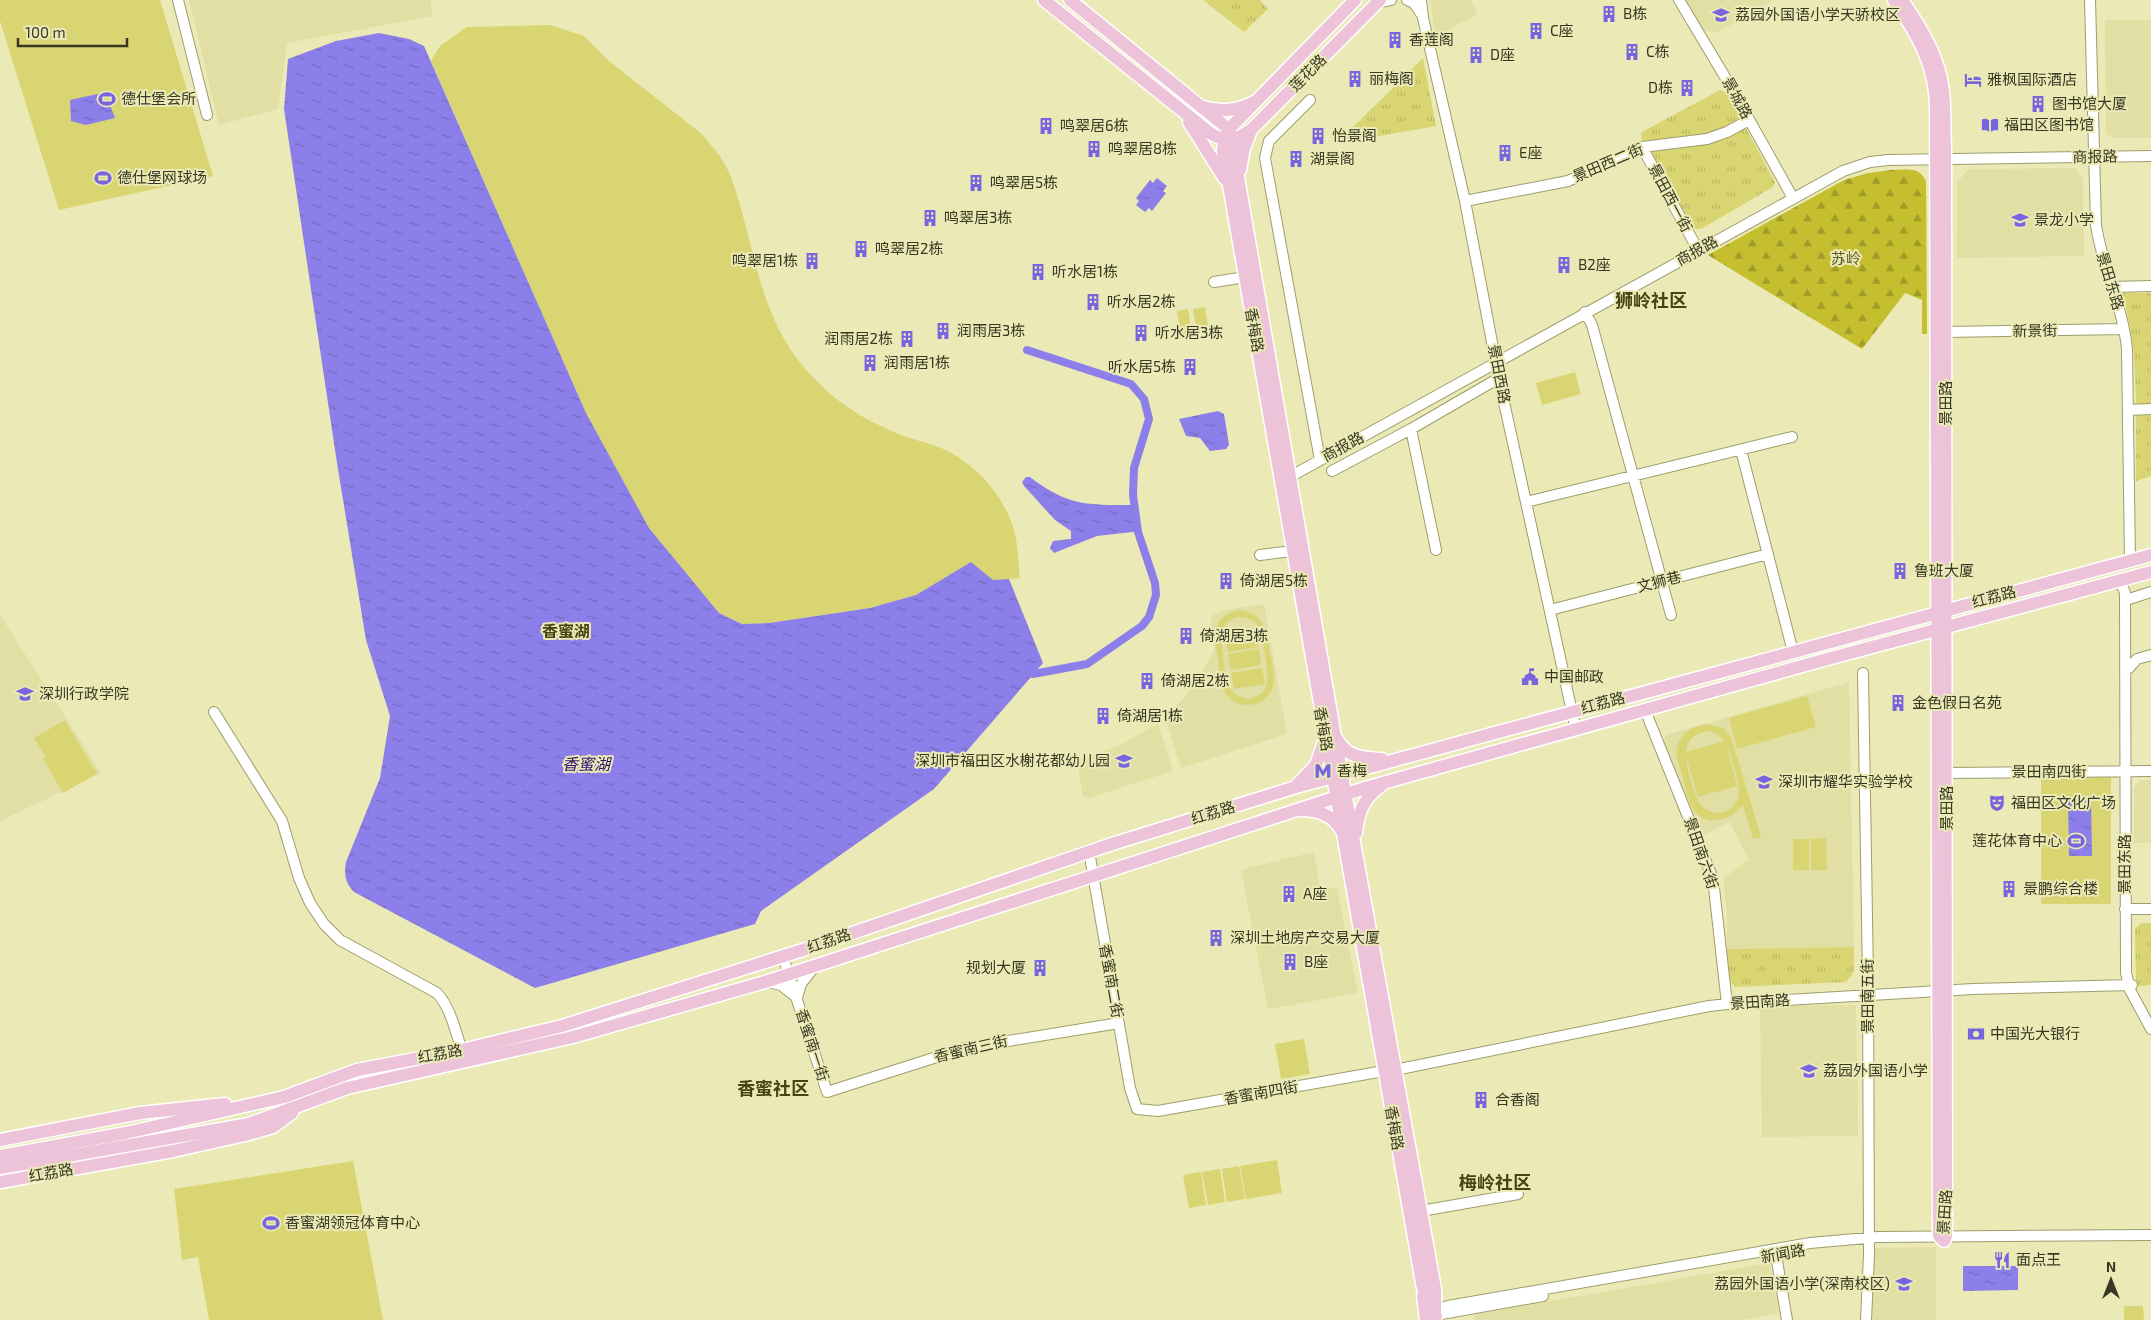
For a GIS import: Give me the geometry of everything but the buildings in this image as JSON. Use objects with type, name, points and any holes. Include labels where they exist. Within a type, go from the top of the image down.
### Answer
[{"type":"main road","points":[[1044,0],[1210,133],[1228,137]]},
{"type":"main road","points":[[1070,0],[1199,105],[1228,137]]},
{"type":"main road","name":"莲花路","points":[[1228,137],[1260,98],[1355,0]]},
{"type":"main road","name":"景田路","points":[[1894,0],[1918,36],[1932,69],[1936,93],[1941,160],[1946,332],[1943,610]]},
{"type":"main road","name":"景田路","points":[[1902,0],[1926,38],[1939,68],[1943,92],[1941,160],[1943,1238]]},
{"type":"main road","name":"莲花路","points":[[1228,137],[1251,130],[1379,1]]},
{"type":"main road","points":[[1298,58],[1298,66],[1304,71],[1309,71]]},
{"type":"main road","points":[[1199,105],[1214,109],[1230,109],[1245,107],[1260,98]]},
{"type":"main road","points":[[1174,105],[1212,155],[1231,195]]},
{"type":"main road","points":[[1239,183],[1242,155],[1251,130]]},
{"type":"main road","name":"香梅路","points":[[1228,137],[1239,183],[1250,276]]},
{"type":"main road","name":"香梅路","points":[[1228,137],[1224,154],[1231,195],[1250,276],[1337,775],[1356,850],[1423,1291],[1423,1304],[1434,1319]]},
{"type":"main road","name":"香梅路","points":[[1286,479],[1292,551],[1330,734]]},
{"type":"main road","name":"红荔路","points":[[0,1168],[127,1139],[284,1097],[357,1070],[462,1050],[562,1026],[783,957],[1089,852],[1296,787],[2151,555]]},
{"type":"main road","name":"红荔路","points":[[0,1156],[249,1124],[347,1088],[573,1037],[816,966],[1341,795],[1943,627],[2151,572]]},
{"type":"main road","name":"景田路","points":[[1943,627],[1947,773],[1943,990]]},
{"type":"main road","points":[[1296,787],[1309,774],[1318,760],[1330,734],[1344,749],[1358,758],[1397,760]]},
{"type":"main road","points":[[1356,850],[1357,823],[1363,804],[1375,790],[1387,782]]},
{"type":"main road","name":"香梅路","points":[[1341,795],[1342,831],[1390,1071],[1421,1211],[1436,1299],[1434,1319]]},
{"type":"main road","points":[[1294,811],[1309,810],[1328,816],[1337,822],[1342,831]]},
{"type":"main road","name":"红荔路","points":[[1,1140],[140,1113],[284,1097]]},
{"type":"main road","name":"红荔路","points":[[3,1181],[173,1151],[245,1135],[272,1127],[302,1105]]},
{"type":"street","points":[[178,0],[207,115]]},
{"type":"street","points":[[1379,1],[1391,0]]},
{"type":"street","name":"景田西路","points":[[1407,0],[1417,6],[1423,18]]},
{"type":"street","name":"景田西路","points":[[1421,0],[1423,18],[1465,201],[1499,378],[1576,730]]},
{"type":"street","name":"景城路","points":[[1679,0],[1793,198]]},
{"type":"street","name":"景田东路","points":[[2090,0],[2093,157],[2097,235],[2124,329],[2127,348],[2130,561]]},
{"type":"street","points":[[1310,100],[1269,141],[1265,158],[1320,460]]},
{"type":"street","name":"景田西二街","points":[[1465,201],[1574,179],[1642,147],[1708,139],[1727,132],[1749,120]]},
{"type":"street","name":"景田西一街","points":[[1642,147],[1698,250]]},
{"type":"street","name":"商报路","points":[[1286,479],[1833,176],[1861,165],[1888,160],[2151,156]]},
{"type":"street","points":[[1214,282],[1250,276]]},
{"type":"street","points":[[2112,287],[2151,286]]},
{"type":"street","points":[[1585,312],[1592,325],[1671,615]]},
{"type":"street","name":"新景街","points":[[1946,332],[2124,329]]},
{"type":"street","points":[[1332,471],[1411,429],[1499,378]]},
{"type":"street","points":[[2128,410],[2151,409]]},
{"type":"street","points":[[1411,429],[1436,550]]},
{"type":"street","points":[[1526,502],[1792,437]]},
{"type":"street","points":[[1741,450],[1793,652]]},
{"type":"street","points":[[1260,555],[1292,551]]},
{"type":"street","name":"文狮巷","points":[[1550,610],[1768,554]]},
{"type":"street","name":"景田东路","points":[[2127,771],[2129,599],[2130,583],[2136,576]]},
{"type":"street","name":"景田东路","points":[[2112,582],[2122,585],[2125,593],[2127,909],[2130,986],[2151,1029]]},
{"type":"street","points":[[2129,599],[2151,592]]},
{"type":"street","points":[[2129,646],[2133,657],[2146,656]]},
{"type":"street","points":[[2129,668],[2132,663],[2146,656]]},
{"type":"street","name":"景田南五街","points":[[1863,673],[1868,995],[1869,1240],[1866,1320]]},
{"type":"street","name":"景田南六街","points":[[1645,710],[1713,879],[1727,1004]]},
{"type":"street","points":[[214,712],[282,821],[299,878],[310,903],[324,924],[340,940],[437,993],[448,1009],[462,1050]]},
{"type":"street","name":"景田南四街","points":[[1947,773],[2151,771]]},
{"type":"street","name":"香蜜南二街","points":[[1089,852],[1130,1088],[1138,1109]]},
{"type":"street","points":[[2127,909],[2151,909]]},
{"type":"street","name":"香蜜南一街","points":[[783,957],[827,1092]]},
{"type":"street","points":[[765,982],[781,985],[797,999],[800,984],[816,966]]},
{"type":"street","name":"景田东路","points":[[2130,986],[2151,1022]]},
{"type":"street","name":"景田南路","points":[[1390,1071],[1727,1004],[1943,990],[2130,986]]},
{"type":"street","name":"香蜜南三街","points":[[827,1092],[965,1048],[1119,1023]]},
{"type":"street","name":"香蜜南四街","points":[[1138,1109],[1158,1111],[1390,1071]]},
{"type":"street","points":[[1421,1211],[1518,1194]]},
{"type":"street","name":"新闻路","points":[[1434,1319],[1465,1311],[1775,1252],[1810,1243],[1943,1238],[2151,1235]]},
{"type":"street","name":"新闻路","points":[[1943,1238],[2151,1240]]},
{"type":"street","points":[[1775,1252],[1787,1320]]},
{"type":"street","points":[[1436,1299],[1441,1305],[1448,1306]]},
{"type":"street","name":"新闻路","points":[[1434,1319],[1440,1308],[1448,1306],[1465,1311]]},
{"type":"shaded area","points":[[189,0],[430,0],[433,16],[287,43],[278,109],[219,125]]},
{"type":"shaded area","points":[[1430,0],[1471,0],[1478,14],[1436,36]]},
{"type":"shaded area","name":"荔园外国语小学天骄校区","points":[[1685,0],[1774,0],[1716,33],[1703,30]]},
{"type":"shaded area","points":[[2105,20],[2151,20],[2151,138],[2112,138],[2106,133]]},
{"type":"shaded area","name":"景龙小学","points":[[2075,168],[2083,179],[2084,256],[1957,258],[1957,183],[1968,169]]},
{"type":"shaded area","points":[[1264,604],[1287,734],[1181,768],[1165,717],[1190,691],[1214,651],[1215,640],[1211,622],[1212,616],[1220,611]]},
{"type":"shaded area","name":"深圳行政学院","points":[[0,615],[101,773],[0,821]]},
{"type":"shaded area","name":"深圳市耀华实验学校","points":[[1849,682],[1854,947],[1727,949],[1727,912],[1723,878],[1749,860],[1730,822],[1699,837],[1662,743],[1666,735]]},
{"type":"shaded area","name":"深圳市福田区水榭花都幼儿园","points":[[1158,723],[1173,771],[1089,798],[1083,796],[1078,766],[1079,760],[1123,744]]},
{"type":"shaded area","points":[[2140,780],[2151,780],[2151,843],[2134,843],[2134,788]]},
{"type":"shaded area","points":[[1314,852],[1320,888],[1337,888],[1358,993],[1268,1009],[1241,870]]},
{"type":"shaded area","name":"荔园外国语小学","points":[[1856,1005],[1858,1136],[1762,1137],[1760,1006]]},
{"type":"shaded area","name":"荔园外国语小学(深南校区)","points":[[1936,1247],[1936,1320],[1870,1320],[1873,1248]]},
{"type":"shaded area","points":[[1770,1263],[1779,1313],[1739,1320],[1473,1320],[1477,1314]]},
{"type":"green space","name":"德仕堡会所","points":[[0,0],[160,0],[213,176],[59,210],[0,21]]},
{"type":"green space","points":[[1203,0],[1260,0],[1268,9],[1244,32]]},
{"type":"green space","points":[[550,25],[584,36],[609,61],[702,134],[720,156],[729,172],[738,197],[765,296],[774,320],[786,343],[811,375],[839,401],[860,415],[896,433],[949,452],[973,468],[983,478],[1001,500],[1013,526],[1020,578],[993,580],[971,563],[916,595],[870,608],[769,623],[742,624],[719,613],[649,528],[586,413],[431,61],[440,46],[467,27]]},
{"type":"green space","points":[[1423,58],[1436,126],[1345,142],[1344,136]]},
{"type":"green space","points":[[1720,90],[1727,93],[1775,182],[1773,187],[1703,228],[1691,230],[1641,138],[1642,132]]},
{"type":"green space","name":"苏岭","points":[[1891,170],[1916,171],[1924,177],[1926,182],[1927,334],[1922,334],[1922,300],[1905,293],[1862,349],[1708,255],[1844,180],[1868,173]]},
{"type":"green space","points":[[2121,293],[2151,293],[2151,476],[2136,481],[2136,386],[2132,337]]},
{"type":"green space","points":[[1205,307],[1209,332],[1197,334],[1193,309]]},
{"type":"green space","points":[[1188,309],[1192,335],[1181,336],[1177,311]]},
{"type":"green space","points":[[1575,372],[1581,394],[1542,405],[1536,383]]},
{"type":"green space","points":[[1236,611],[1248,612],[1263,624],[1266,630],[1273,666],[1274,682],[1271,692],[1262,701],[1251,705],[1239,704],[1233,701],[1225,691],[1222,685],[1215,643],[1215,631],[1218,624],[1222,618]],"holes":[[[1240,617],[1252,620],[1257,625],[1264,645],[1267,681],[1265,689],[1259,695],[1249,699],[1239,696],[1231,690],[1225,670],[1221,642],[1222,631],[1225,625],[1232,619]]]},
{"type":"green space","points":[[1256,631],[1259,647],[1228,652],[1225,636]]},
{"type":"green space","points":[[1259,649],[1261,665],[1231,670],[1228,654]]},
{"type":"green space","points":[[1262,668],[1265,684],[1234,689],[1231,673]]},
{"type":"green space","points":[[1807,696],[1816,727],[1737,749],[1729,718]]},
{"type":"green space","points":[[65,720],[97,774],[63,793],[43,759],[46,757],[34,738]]},
{"type":"green space","points":[[1707,724],[1724,728],[1731,737],[1761,837],[1753,839],[1743,805],[1732,815],[1718,820],[1710,820],[1697,814],[1690,804],[1678,761],[1677,748],[1680,739],[1686,732]],"holes":[[[1709,731],[1717,734],[1725,741],[1686,752],[1688,743],[1693,737]],[[1726,743],[1736,775],[1739,793],[1738,800],[1730,809],[1718,813],[1706,810],[1698,801],[1685,753],[1698,797],[1737,786]]]},
{"type":"green space","name":"莲花体育中心","points":[[2111,777],[2111,904],[2041,904],[2041,778]]},
{"type":"green space","points":[[1826,838],[1827,870],[1811,870],[1811,839]]},
{"type":"green space","points":[[1793,839],[1809,839],[1809,870],[1793,870]]},
{"type":"green space","points":[[2141,923],[2151,923],[2151,985],[2138,986],[2136,979],[2135,929]]},
{"type":"green space","points":[[1854,947],[1854,972],[1846,982],[1735,987],[1730,981],[1727,949]]},
{"type":"green space","points":[[1304,1039],[1310,1074],[1281,1079],[1275,1044]]},
{"type":"green space","points":[[1277,1160],[1282,1193],[1246,1199],[1240,1166]]},
{"type":"green space","name":"香蜜湖领冠体育中心","points":[[353,1161],[383,1320],[209,1320],[198,1257],[182,1260],[174,1189]]},
{"type":"green space","points":[[1239,1166],[1245,1199],[1227,1202],[1222,1169]]},
{"type":"green space","points":[[1220,1169],[1225,1202],[1208,1205],[1202,1172]]},
{"type":"green space","points":[[1201,1172],[1206,1205],[1189,1208],[1183,1175]]},
{"type":"green space","points":[[2124,1306],[2143,1306],[2144,1320],[2124,1320]]},
{"type":"water","name":"香蜜湖","points":[[379,33],[409,39],[424,46],[586,413],[649,528],[719,613],[742,624],[769,623],[870,608],[916,595],[971,562],[993,580],[1009,579],[1043,663],[934,789],[761,911],[755,924],[535,988],[354,892],[347,882],[345,875],[346,862],[380,778],[390,716],[366,640],[337,463],[284,109],[288,59],[336,41]]},
{"type":"water","points":[[102,93],[105,102],[110,105],[115,118],[86,125],[71,121],[70,100]]},
{"type":"water","points":[[1157,178],[1167,186],[1163,191],[1166,193],[1152,211],[1149,208],[1145,212],[1136,205],[1139,201],[1136,198],[1150,180],[1153,183]]},
{"type":"water","points":[[1218,411],[1224,414],[1229,445],[1226,449],[1210,451],[1200,438],[1186,436],[1179,419]]},
{"type":"water","points":[[1026,477],[1030,477],[1056,494],[1068,499],[1092,504],[1136,505],[1141,531],[1097,536],[1054,553],[1050,548],[1053,541],[1071,539],[1071,531],[1055,520],[1024,486],[1022,482]]},
{"type":"water","points":[[2068,800],[2091,800],[2092,856],[2069,856]]},
{"type":"water","points":[[1963,1266],[2018,1266],[2018,1290],[1963,1291]]},
{"type":"waterway","points":[[1027,350],[1131,384],[1144,399],[1149,419],[1134,468],[1133,495],[1138,532],[1155,583],[1156,595],[1149,617],[1142,626],[1087,664],[1033,674]]},
{"type":"place","name":"B栋","points":[[1609,14]]},
{"type":"place","name":"荔园外国语小学天骄校区","points":[[1721,15]]},
{"type":"place","name":"C座","points":[[1536,31]]},
{"type":"place","name":"香莲阁","points":[[1395,40]]},
{"type":"place","name":"C栋","points":[[1632,52]]},
{"type":"place","name":"D座","points":[[1476,55]]},
{"type":"place","name":"丽梅阁","points":[[1355,79]]},
{"type":"place","name":"雅枫国际酒店","points":[[1973,80]]},
{"type":"place","name":"D栋","points":[[1687,88]]},
{"type":"place","name":"德仕堡会所","points":[[107,99]]},
{"type":"place","name":"图书馆大厦","points":[[2038,104]]},
{"type":"place","name":"福田区图书馆","points":[[1990,125]]},
{"type":"place","name":"鸣翠居6栋","points":[[1046,126]]},
{"type":"place","name":"怡景阁","points":[[1318,136]]},
{"type":"place","name":"鸣翠居8栋","points":[[1094,149]]},
{"type":"place","name":"E座","points":[[1505,153]]},
{"type":"place","name":"湖景阁","points":[[1296,159]]},
{"type":"place","name":"德仕堡网球场","points":[[103,178]]},
{"type":"place","name":"鸣翠居5栋","points":[[976,183]]},
{"type":"place","name":"鸣翠居3栋","points":[[930,218]]},
{"type":"place","name":"景龙小学","points":[[2020,220]]},
{"type":"place","name":"鸣翠居2栋","points":[[861,249]]},
{"type":"place","name":"鸣翠居1栋","points":[[812,261]]},
{"type":"place","name":"B2座","points":[[1564,265]]},
{"type":"place","name":"听水居1栋","points":[[1038,272]]},
{"type":"place","name":"听水居2栋","points":[[1093,302]]},
{"type":"place","name":"润雨居3栋","points":[[943,331]]},
{"type":"place","name":"听水居3栋","points":[[1141,333]]},
{"type":"place","name":"润雨居2栋","points":[[907,339]]},
{"type":"place","name":"润雨居1栋","points":[[870,363]]},
{"type":"place","name":"听水居5栋","points":[[1190,367]]},
{"type":"place","name":"鲁班大厦","points":[[1900,571]]},
{"type":"place","name":"倚湖居5栋","points":[[1226,581]]},
{"type":"place","name":"倚湖居3栋","points":[[1186,636]]},
{"type":"place","name":"中国邮政","points":[[1530,677]]},
{"type":"place","name":"倚湖居2栋","points":[[1147,681]]},
{"type":"place","name":"深圳行政学院","points":[[25,694]]},
{"type":"place","name":"金色假日名苑","points":[[1898,703]]},
{"type":"place","name":"倚湖居1栋","points":[[1103,716]]},
{"type":"place","name":"深圳市福田区水榭花都幼儿园","points":[[1124,761]]},
{"type":"place","name":"香梅","points":[[1323,771]]},
{"type":"place","name":"深圳市耀华实验学校","points":[[1764,782]]},
{"type":"place","name":"福田区文化广场","points":[[1997,803]]},
{"type":"place","name":"莲花体育中心","points":[[2076,841]]},
{"type":"place","name":"景鹏综合楼","points":[[2009,889]]},
{"type":"place","name":"A座","points":[[1289,894]]},
{"type":"place","name":"深圳土地房产交易大厦","points":[[1216,938]]},
{"type":"place","name":"B座","points":[[1290,962]]},
{"type":"place","name":"规划大厦","points":[[1040,968]]},
{"type":"place","name":"中国光大银行","points":[[1976,1034]]},
{"type":"place","name":"荔园外国语小学","points":[[1809,1071]]},
{"type":"place","name":"合香阁","points":[[1481,1100]]},
{"type":"place","name":"香蜜湖领冠体育中心","points":[[271,1223]]},
{"type":"place","name":"面点王","points":[[2002,1260]]},
{"type":"place","name":"荔园外国语小学(深南校区)","points":[[1904,1284]]},
{"type":"district","name":"狮岭社区","points":[[1651,301]]},
{"type":"district","name":"香蜜湖","points":[[566,631]]},
{"type":"district","name":"香蜜社区","points":[[773,1089]]},
{"type":"district","name":"梅岭社区","points":[[1495,1183]]}]
